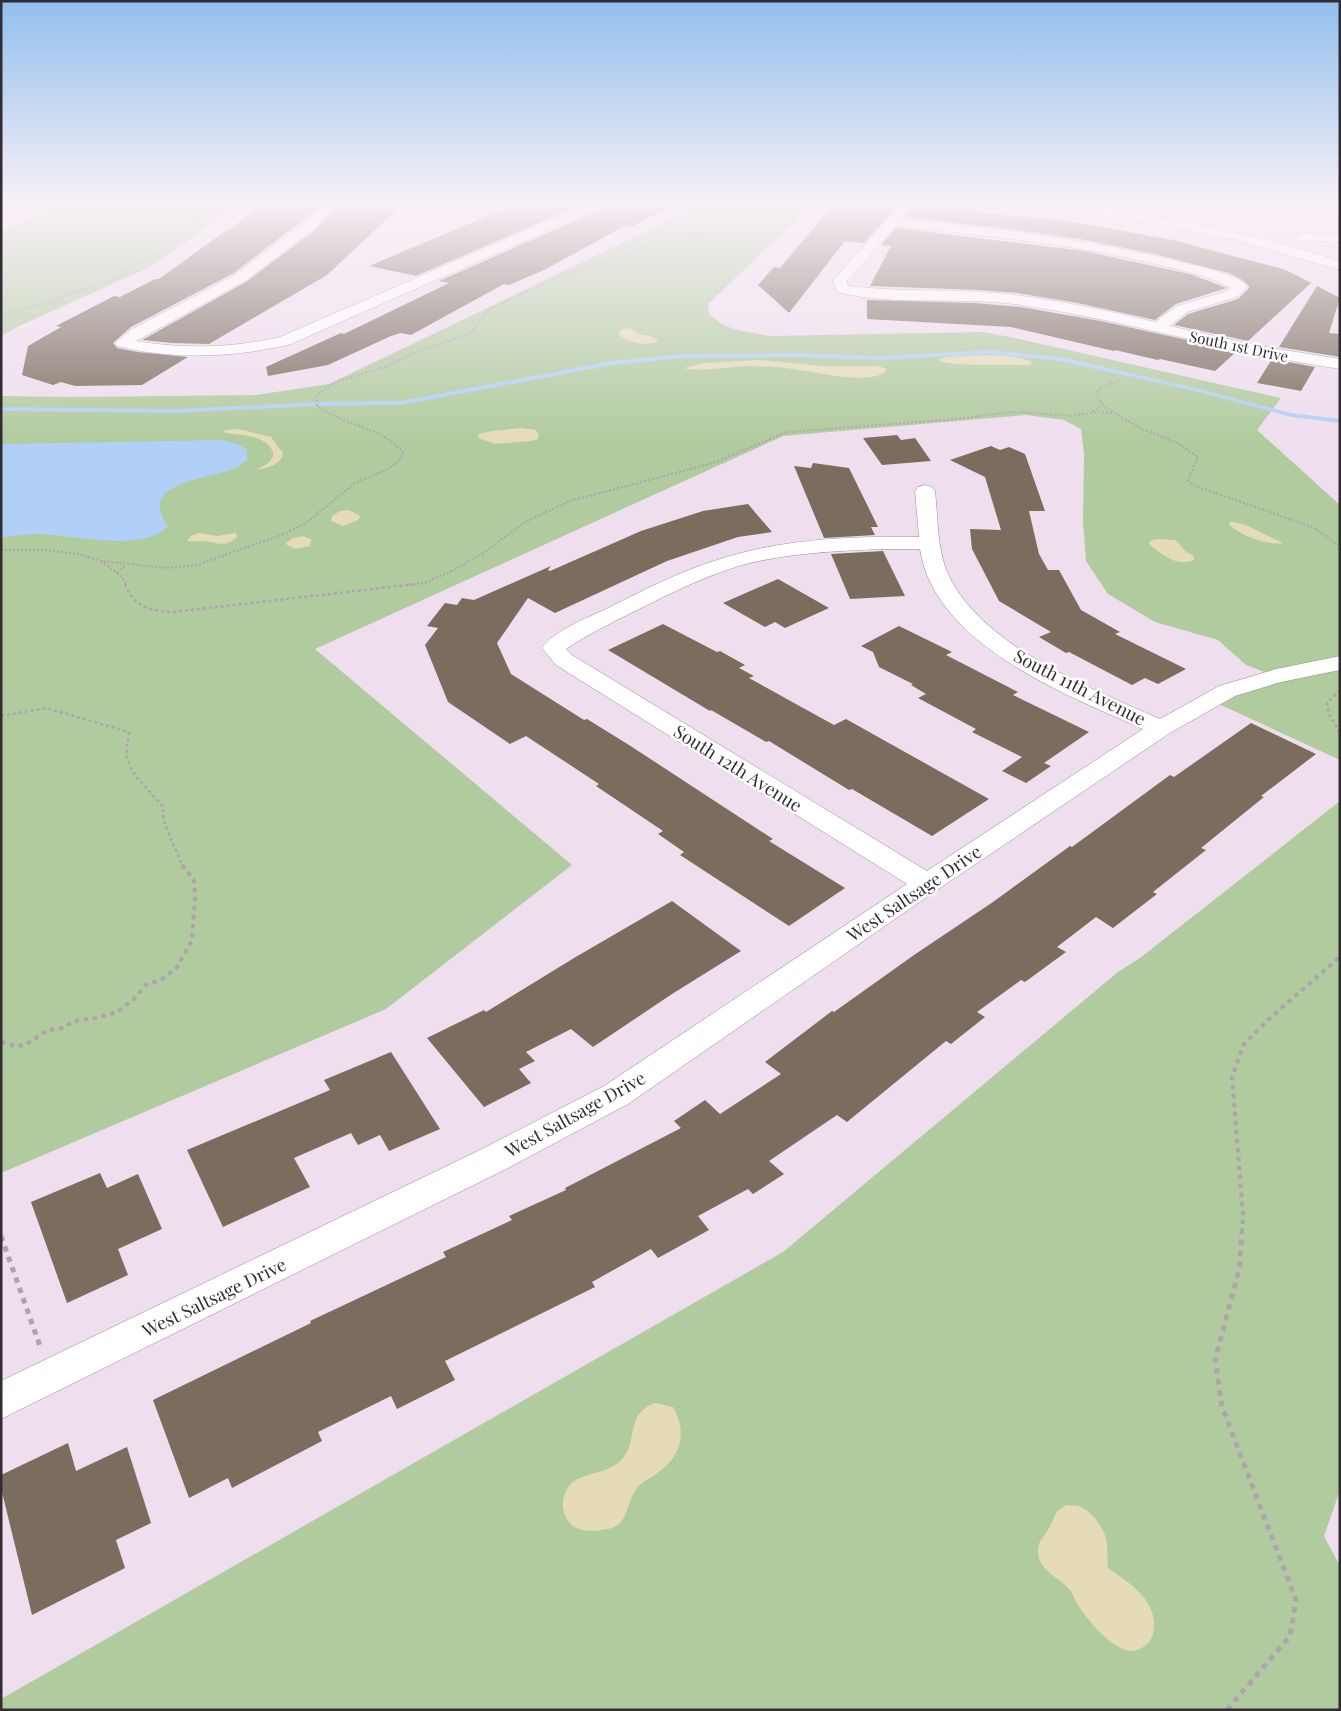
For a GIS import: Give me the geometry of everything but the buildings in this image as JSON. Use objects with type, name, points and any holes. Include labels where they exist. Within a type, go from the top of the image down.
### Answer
[{"type":"street","points":[[229,284],[137,332],[123,343],[142,347],[210,350],[237,350],[260,347],[285,341],[415,284]]},
{"type":"street","name":"South 1st Drive","points":[[841,284],[842,289],[863,293],[1005,298],[1157,328],[1250,350],[1340,364]]},
{"type":"street","points":[[1157,328],[1182,309],[1232,294],[1241,287],[1235,284]]},
{"type":"street","name":"South 11th Avenue","points":[[925,491],[935,568],[961,612],[1002,647],[1059,680],[1161,728]]},
{"type":"street","name":"South 12th Avenue","points":[[927,884],[564,660],[553,648],[572,634],[669,585],[737,560],[779,551],[857,542],[931,543]]},
{"type":"street","name":"West Saltsage Drive","points":[[1,1401],[494,1159],[616,1095],[1161,728],[1226,691],[1276,676],[1340,663]]},
{"type":"path","points":[[1,315],[99,284]]},
{"type":"path","points":[[1,550],[44,550],[79,554],[101,561],[167,568],[197,565],[284,534],[306,523],[355,483],[390,468],[400,460],[403,452],[396,443],[381,434],[325,414],[317,406],[317,396],[324,388],[339,381],[388,366],[412,354],[465,335],[473,331],[480,316],[489,310],[545,284]]},
{"type":"path","points":[[1120,380],[1100,388],[1096,394],[1100,403],[1142,429],[1177,442],[1198,457],[1188,480],[1192,485],[1312,527],[1340,546]]},
{"type":"path","points":[[101,561],[123,578],[128,591],[138,605],[152,610],[173,612],[424,583],[446,576],[466,564],[527,520],[577,498],[608,488],[704,466],[787,432],[943,420],[1001,413],[1071,416],[1098,409],[1100,403]]},
{"type":"path","points":[[1086,413],[1108,412],[1118,414]]},
{"type":"path","points":[[117,573],[127,564]]},
{"type":"path","points":[[1340,690],[1327,703],[1329,714],[1340,733]]},
{"type":"path","points":[[1,716],[46,708],[73,714],[128,732],[126,755],[130,766],[136,777],[162,805],[165,825],[180,862],[194,880],[195,897],[192,940],[177,967],[162,979],[146,985],[134,999],[117,1012],[96,1018],[74,1021],[62,1028],[48,1030],[25,1045],[15,1046],[1,1042]]},
{"type":"path","points":[[1227,1710],[1290,1636],[1296,1600],[1222,1407],[1215,1360],[1239,1270],[1242,1224],[1232,1077],[1244,1044],[1271,1017],[1340,957]]},
{"type":"path","points":[[1,1236],[51,1377]]},
{"type":"green space","points":[[1,284],[113,284],[19,326],[1,336]]},
{"type":"green space","points":[[537,284],[729,284],[708,304],[709,314],[722,324],[733,329],[769,336],[983,332],[1281,398],[1257,430],[1340,505],[1340,760],[1210,700],[1275,676],[1246,665],[1218,640],[1155,622],[1108,594],[1086,561],[1083,522],[1084,453],[1081,429],[1064,420],[1026,415],[783,436],[315,649],[572,865],[386,1009],[1,1173],[1,396],[256,395],[329,384]]},
{"type":"green space","points":[[1340,801],[1340,1490],[1324,1536],[1340,1566],[1340,1710],[1,1710],[1,1699],[783,1252],[1118,972],[1140,958]]},
{"type":"sand","points":[[630,328],[638,334],[650,336],[659,341],[637,343],[627,340],[618,334],[622,329]]},
{"type":"sand","points":[[1002,356],[1032,362],[1030,365],[977,365],[953,364],[938,360],[947,357]]},
{"type":"sand","points":[[760,360],[823,366],[878,366],[887,369],[881,374],[859,378],[765,366],[705,369],[684,368],[704,363]]},
{"type":"sand","points":[[521,428],[536,430],[539,435],[538,439],[495,444],[478,438],[479,434]]},
{"type":"sand","points":[[238,429],[271,437],[283,453],[280,460],[269,467],[257,469],[270,461],[273,452],[268,445],[256,438],[222,432]]},
{"type":"sand","points":[[349,510],[360,516],[358,520],[343,526],[331,521],[332,516],[340,511]]},
{"type":"sand","points":[[1230,522],[1246,525],[1283,543],[1269,543],[1247,536],[1229,525]]},
{"type":"sand","points":[[199,533],[217,536],[236,533],[237,537],[224,544],[187,541],[191,536]]},
{"type":"sand","points":[[302,536],[311,539],[310,546],[296,549],[287,545],[286,543],[293,538]]},
{"type":"sand","points":[[1157,539],[1176,540],[1185,551],[1194,556],[1194,560],[1182,562],[1164,556],[1149,544],[1150,541]]},
{"type":"sand","points":[[655,1403],[673,1407],[677,1415],[681,1432],[678,1449],[674,1456],[668,1464],[637,1488],[624,1518],[615,1527],[592,1531],[575,1527],[565,1516],[563,1509],[563,1502],[568,1488],[573,1482],[581,1478],[605,1470],[618,1463],[630,1446],[637,1417],[644,1409]]},
{"type":"sand","points":[[1067,1505],[1084,1508],[1098,1522],[1106,1539],[1108,1568],[1138,1592],[1150,1607],[1153,1615],[1153,1634],[1148,1643],[1141,1648],[1134,1651],[1125,1650],[1105,1637],[1082,1611],[1064,1584],[1047,1571],[1039,1560],[1040,1542],[1057,1512]]},
{"type":"water","points":[[221,440],[238,444],[247,450],[247,460],[238,467],[193,480],[171,489],[163,496],[160,504],[163,519],[168,526],[157,534],[142,539],[124,541],[36,534],[1,538],[1,444]]},
{"type":"waterway","points":[[1,409],[176,411],[317,404],[401,403],[612,363],[684,356],[799,355],[876,358],[992,352],[1060,359],[1196,390],[1291,415],[1340,421]]}]
